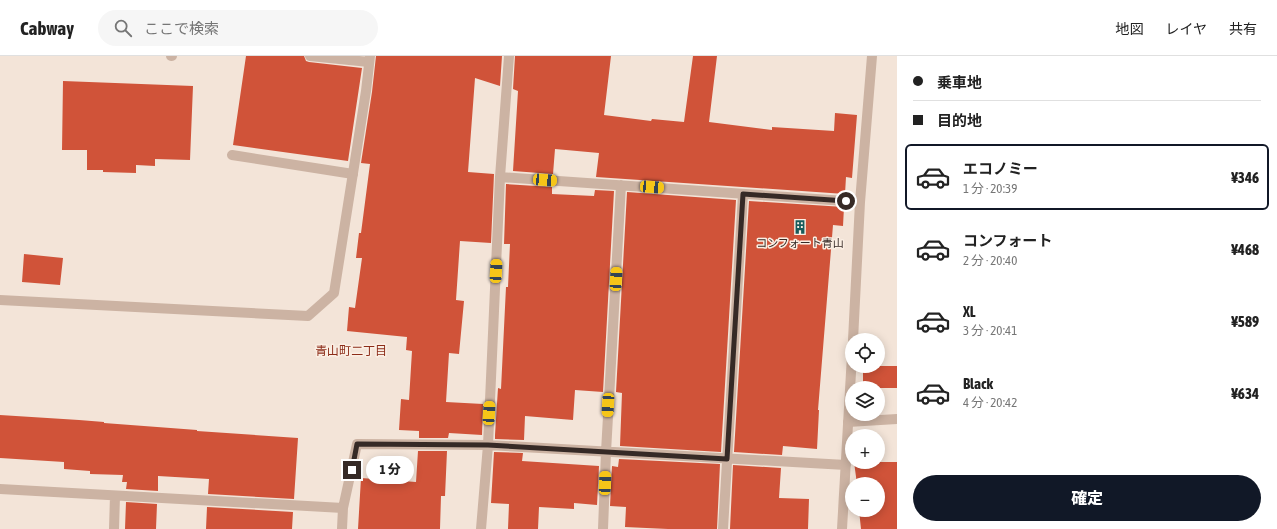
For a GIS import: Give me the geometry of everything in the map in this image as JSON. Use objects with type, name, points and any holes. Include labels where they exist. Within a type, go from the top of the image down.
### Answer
[{"type":"street","points":[[0,300],[308,316],[334,294],[366,92],[369,59],[310,56]]},
{"type":"street","points":[[481,529],[488,445],[500,177],[509,56]]},
{"type":"street","points":[[853,333],[860,202],[872,56]]},
{"type":"street","points":[[232,155],[353,174]]},
{"type":"street","points":[[500,177],[860,202]]},
{"type":"street","points":[[603,529],[621,185]]},
{"type":"street","points":[[723,529],[743,194]]},
{"type":"street","points":[[848,429],[851,373]]},
{"type":"street","points":[[848,422],[897,419]]},
{"type":"street","points":[[342,529],[343,508],[357,444],[488,445],[845,465]]},
{"type":"street","points":[[842,529],[846,469]]},
{"type":"street","points":[[0,490],[343,508]]},
{"type":"street","points":[[114,529],[115,496]]},
{"type":"building","points":[[246,56],[304,56],[306,61],[309,62],[362,68],[348,161],[233,145]]},
{"type":"building","points":[[376,56],[502,56],[500,86],[475,78],[468,172],[494,174],[491,243],[460,241],[456,300],[464,301],[459,354],[449,353],[446,402],[483,404],[482,435],[449,433],[448,438],[419,438],[419,431],[399,430],[401,399],[409,400],[412,351],[406,350],[407,337],[347,331],[349,307],[355,308],[362,258],[356,258],[359,233],[361,233],[370,164],[361,163]]},
{"type":"building","points":[[515,56],[611,56],[604,115],[651,121],[652,119],[684,122],[693,56],[717,56],[709,122],[772,130],[772,127],[834,131],[835,113],[857,115],[852,178],[846,177],[845,194],[596,177],[599,153],[555,149],[553,174],[513,171],[518,91],[513,89]]},
{"type":"building","points":[[63,81],[193,86],[190,160],[155,159],[155,166],[136,165],[136,173],[87,170],[87,150],[62,150]]},
{"type":"building","points":[[506,184],[552,187],[552,194],[594,196],[595,190],[614,191],[603,392],[575,390],[573,420],[525,416],[524,440],[495,439],[498,388],[501,389],[506,287],[508,287],[510,244],[504,244]]},
{"type":"building","points":[[627,192],[736,200],[721,452],[620,446],[622,393],[616,392]]},
{"type":"building","points":[[749,201],[844,207],[843,226],[833,225],[818,410],[817,449],[783,446],[782,455],[734,452]]},
{"type":"building","points":[[24,254],[63,258],[60,285],[22,282]]},
{"type":"building","points":[[885,366],[897,366],[897,388],[885,388],[885,381],[863,381],[863,373],[885,373]]},
{"type":"building","points":[[0,415],[298,438],[294,499],[208,494],[209,479],[158,476],[158,491],[126,489],[127,482],[122,482],[123,475],[90,474],[90,471],[64,469],[64,462],[0,458]]},
{"type":"building","points":[[418,451],[447,451],[445,496],[441,496],[440,529],[358,529],[361,478],[416,482]]},
{"type":"building","points":[[494,452],[523,453],[522,461],[599,466],[597,505],[574,503],[574,509],[539,507],[538,529],[508,529],[509,504],[491,503]]},
{"type":"building","points":[[619,459],[720,464],[717,529],[625,527],[626,507],[610,506],[612,466],[618,467]]},
{"type":"building","points":[[885,462],[897,462],[897,529],[861,529],[860,517],[885,517],[885,477],[856,477],[855,469],[885,469]]},
{"type":"building","points":[[733,465],[781,468],[779,498],[809,499],[808,529],[730,529]]},
{"type":"building","points":[[126,502],[157,504],[156,529],[125,529]]},
{"type":"building","points":[[207,507],[293,512],[292,529],[206,529]]},
{"type":"place","name":"コンフォート青山","points":[[800,227]]},
{"type":"district","name":"青山町二丁目","points":[[351,351]]},
{"type":"route","points":[[352,470],[357,444],[488,445],[727,459],[743,194],[846,201]]}]
